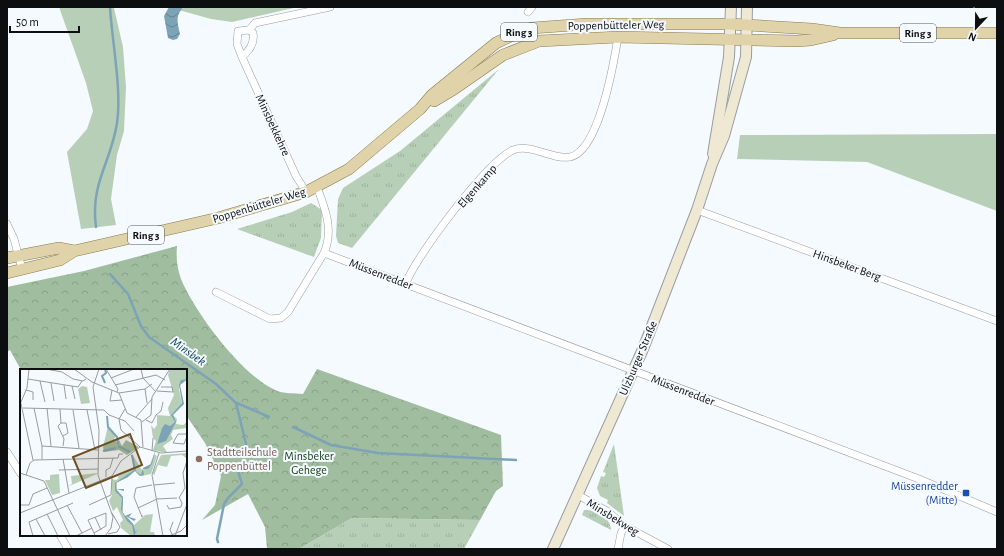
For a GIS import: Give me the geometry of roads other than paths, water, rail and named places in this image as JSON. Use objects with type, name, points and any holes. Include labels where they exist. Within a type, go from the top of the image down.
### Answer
[{"type":"main road","name":"Ulzburger Straße","points":[[712,164],[715,134],[730,39],[730,7]]},
{"type":"main road","name":"Ulzburger Straße","points":[[553,549],[634,371],[697,210],[712,164],[724,136],[735,101],[746,57],[748,25],[747,7]]},
{"type":"main road","name":"Poppenbütteler Weg","points":[[7,273],[60,260],[74,252],[218,218],[306,192],[317,187],[349,168],[420,108],[432,95],[496,43],[532,28],[587,24],[730,24],[812,29],[840,33],[997,33]]},
{"type":"main road","name":"Poppenbütteler Weg","points":[[420,108],[454,89],[503,54],[539,41],[618,37],[804,40],[840,33]]},
{"type":"main road","name":"Poppenbütteler Weg","points":[[7,258],[59,248],[74,252]]},
{"type":"street","name":"Minsbekkehre","points":[[306,192],[296,176],[242,57],[237,44],[238,31],[249,30],[255,23],[330,7]]},
{"type":"street","points":[[242,57],[249,51],[254,38],[253,33],[249,30]]},
{"type":"street","name":"Elgenkamp","points":[[406,283],[414,264],[446,222],[488,171],[511,152],[521,149],[570,157],[584,147],[595,126],[609,84],[618,37]]},
{"type":"street","points":[[216,292],[270,319],[281,318],[288,312],[328,243],[329,226],[324,205],[317,187]]},
{"type":"street","name":"Hinsbeker Berg","points":[[697,210],[997,321]]},
{"type":"street","points":[[7,224],[22,269]]},
{"type":"street","name":"Müssenredder","points":[[324,252],[919,479],[997,512]]},
{"type":"street","points":[[7,452],[20,472]]},
{"type":"street","name":"Minsbekweg","points":[[578,495],[607,511],[625,526],[668,549]]},
{"type":"street","points":[[618,549],[621,533],[625,526]]},
{"type":"street","points":[[61,536],[68,549]]},
{"type":"water","points":[[169,7],[182,7],[178,15],[180,34],[177,39],[173,40],[168,38],[164,16]]},
{"type":"waterway","points":[[96,227],[95,212],[98,185],[114,137],[118,110],[118,81],[110,7]]},
{"type":"waterway","name":"Minsbek","points":[[110,274],[128,294],[141,326],[149,337],[216,384],[236,403],[247,448]]},
{"type":"waterway","points":[[237,403],[269,417]]},
{"type":"waterway","points":[[293,427],[331,445],[378,453],[516,460]]},
{"type":"waterway","name":"Minsbek","points":[[218,542],[217,539],[224,504],[242,484],[238,471]]},
{"type":"place","name":"Stadtteilschule Poppenbüttel","points":[[199,459]]},
{"type":"place","name":"Müssenredder (Mitte)","points":[[966,493]]},
{"type":"park label","name":"Minsbeker Gehege","points":[[309,463]]}]
